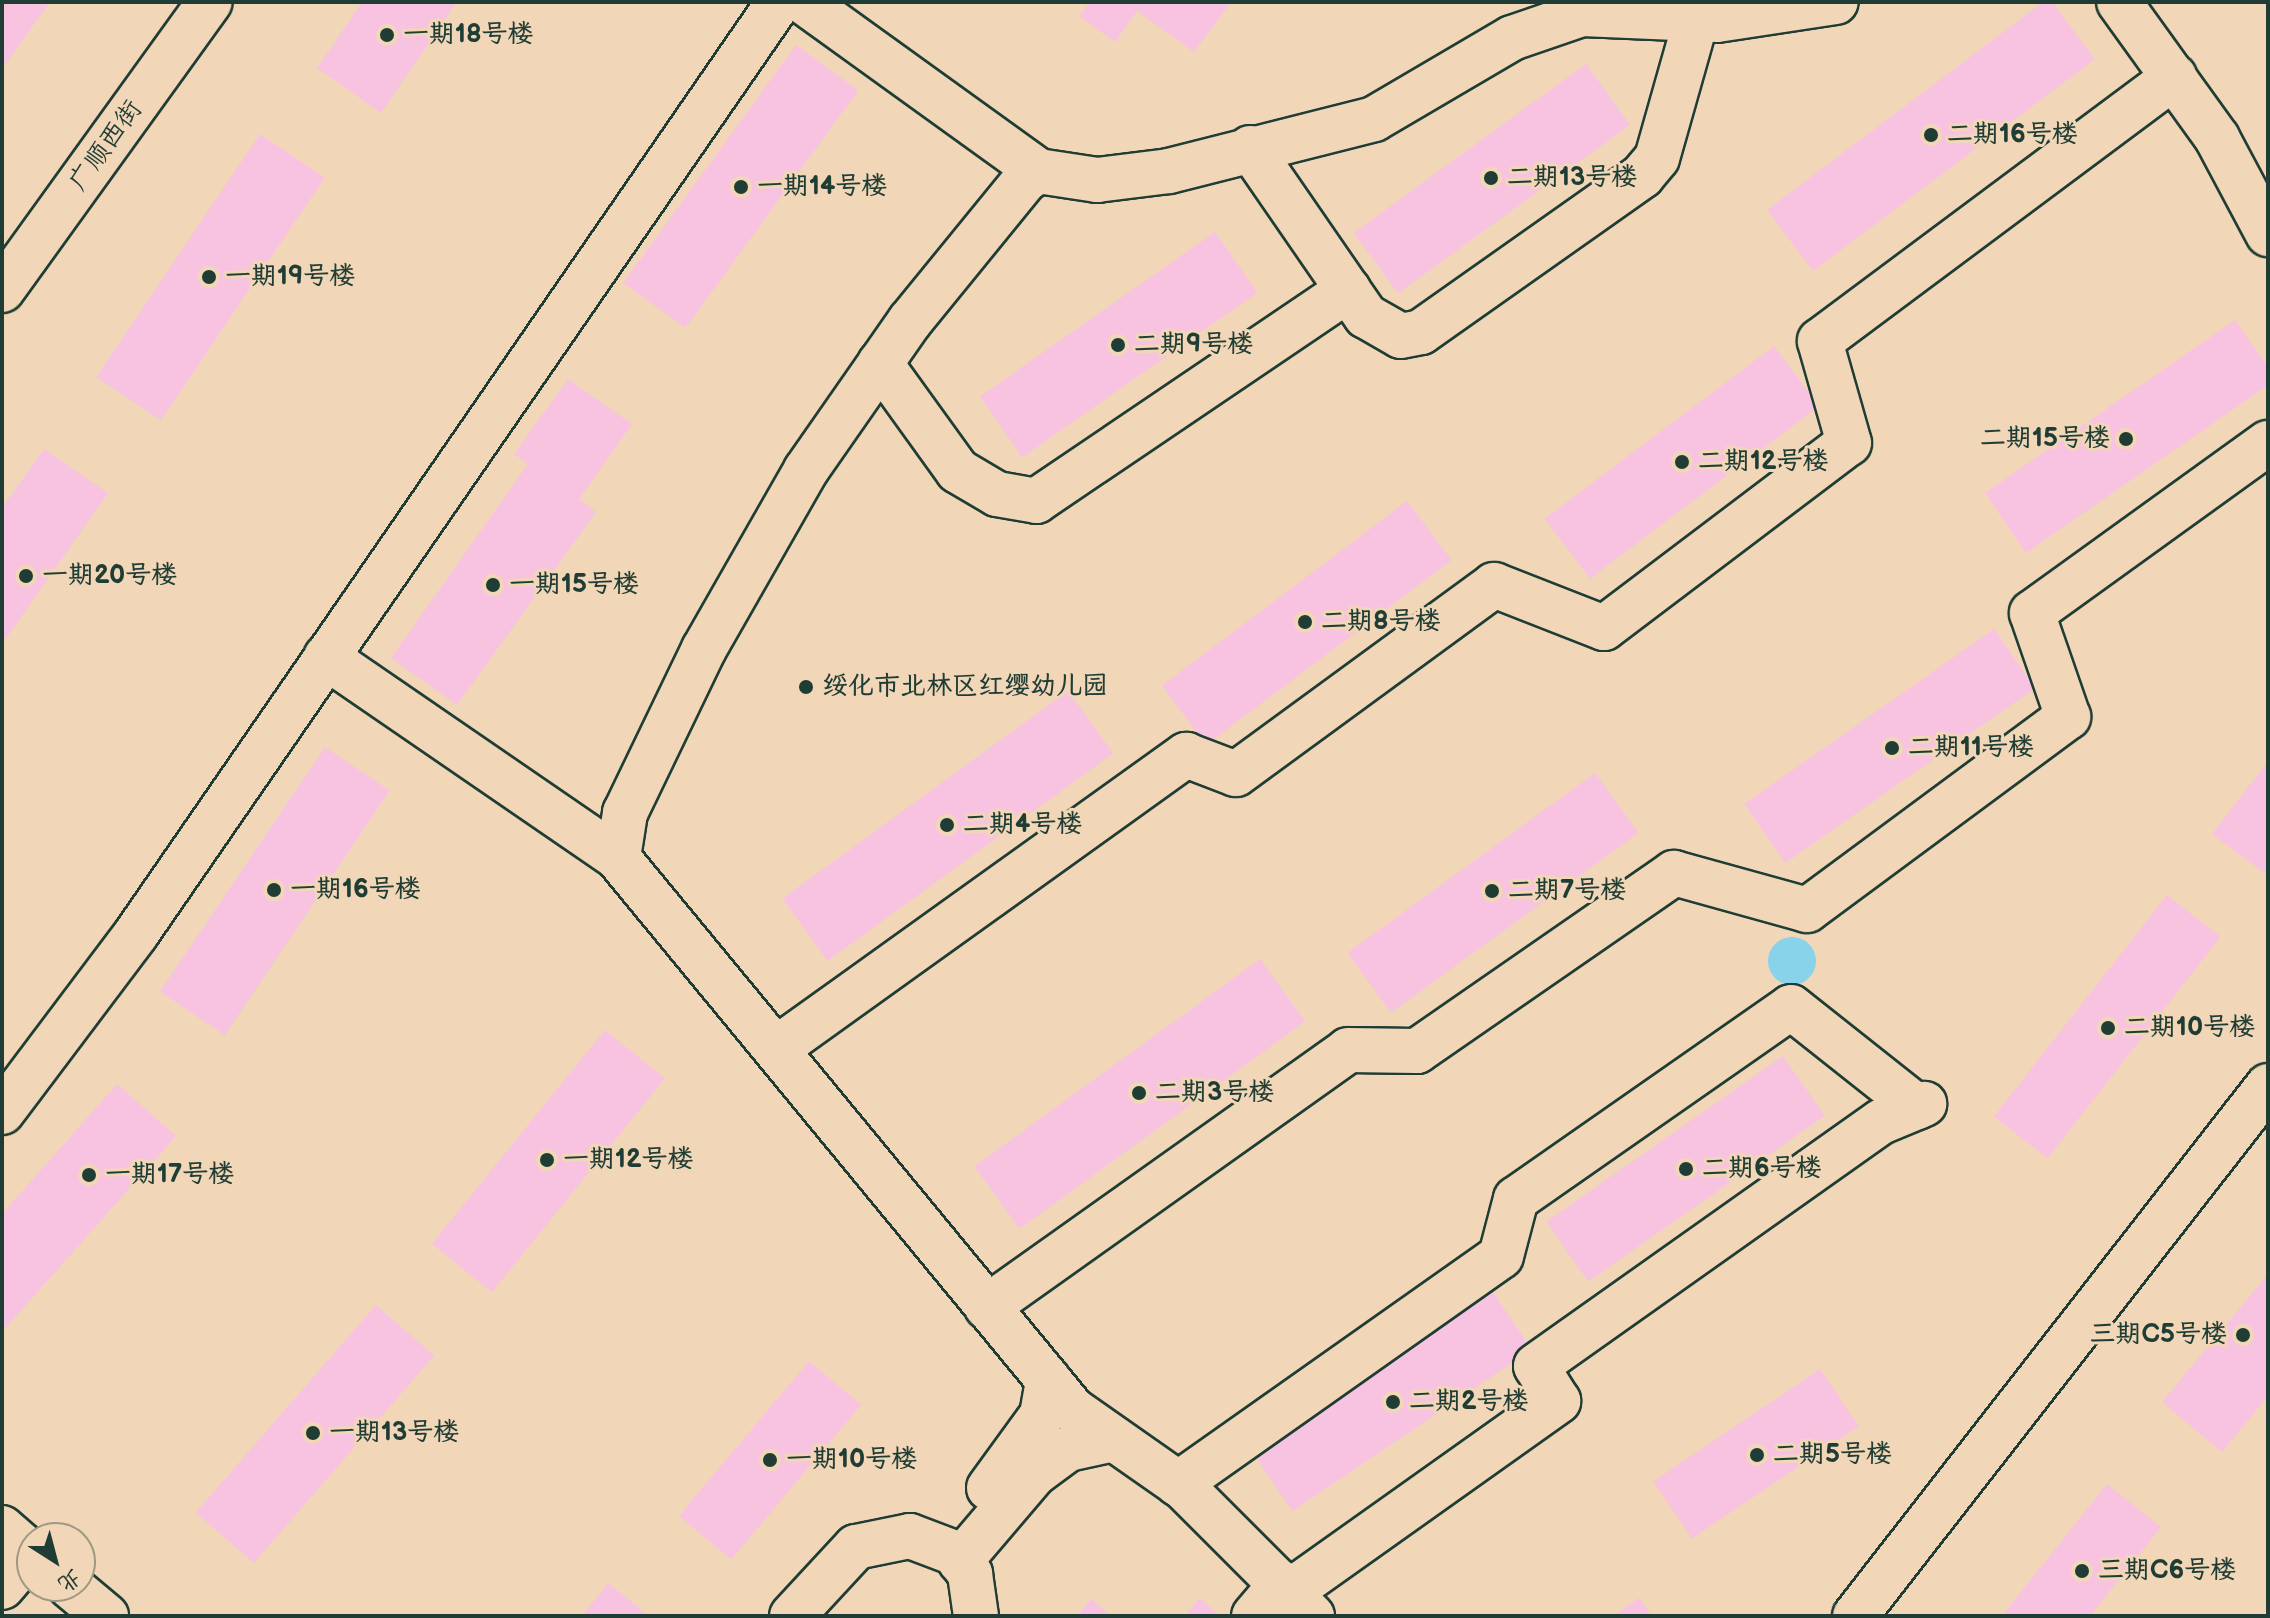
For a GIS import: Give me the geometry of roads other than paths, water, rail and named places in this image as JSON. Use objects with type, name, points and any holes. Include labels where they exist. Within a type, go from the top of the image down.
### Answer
[{"type":"street","name":"广顺西街","points":[[2,290],[210,2]]},
{"type":"street","points":[[2,1112],[136,934],[779,2]]},
{"type":"street","points":[[804,2],[1038,171],[1097,180],[1374,119],[1512,38],[1582,14],[1697,17],[1836,2]]},
{"type":"street","points":[[2119,2],[2174,77],[2268,234]]},
{"type":"street","points":[[1250,148],[1376,326],[1401,336],[1421,332],[1642,176],[1657,158],[1697,17]]},
{"type":"street","points":[[776,1049],[1186,755],[1236,774],[1494,585],[1604,628],[1849,443],[1820,341],[2174,77]]},
{"type":"street","points":[[618,858],[625,813],[704,649],[806,470],[880,363],[1038,171]]},
{"type":"street","points":[[880,363],[958,471],[997,494],[1036,501],[1348,290]]},
{"type":"street","points":[[987,1307],[1348,1050],[1417,1051],[1674,873],[1807,910],[2068,717],[2032,613],[2268,443]]},
{"type":"street","points":[[326,657],[618,858],[1073,1410],[1178,1484],[1298,1603]]},
{"type":"street","points":[[1178,1484],[1501,1256],[1516,1199],[1791,1007],[1921,1106],[1881,1122],[1536,1366],[1558,1401],[1298,1603],[1254,1616]]},
{"type":"street","points":[[1855,1616],[2268,1086]]},
{"type":"street","points":[[951,1554],[1042,1415],[1048,1380]]},
{"type":"street","points":[[951,1554],[1034,1474],[1068,1449],[1114,1439]]},
{"type":"street","points":[[792,1616],[856,1547],[910,1536],[951,1554],[976,1616]]},
{"type":"street","points":[[2,1587],[16,1571]]},
{"type":"street","points":[[89,1602],[106,1616]]},
{"type":"water","points":[[1792,937],[1809,944],[1816,961],[1809,978],[1792,985],[1775,978],[1768,961],[1775,944]]},
{"type":"place","name":"一期18号楼","points":[[387,35]]},
{"type":"place","name":"二期16号楼","points":[[1931,135]]},
{"type":"place","name":"二期13号楼","points":[[1491,178]]},
{"type":"place","name":"一期14号楼","points":[[741,187]]},
{"type":"place","name":"一期19号楼","points":[[209,277]]},
{"type":"place","name":"二期9号楼","points":[[1118,345]]},
{"type":"place","name":"二期15号楼","points":[[2126,439]]},
{"type":"place","name":"二期12号楼","points":[[1682,462]]},
{"type":"place","name":"一期20号楼","points":[[26,576]]},
{"type":"place","name":"一期15号楼","points":[[493,585]]},
{"type":"place","name":"二期8号楼","points":[[1305,622]]},
{"type":"place","name":"绥化市北林区红缨幼儿园","points":[[806,687]]},
{"type":"place","name":"二期11号楼","points":[[1892,748]]},
{"type":"place","name":"二期4号楼","points":[[947,825]]},
{"type":"place","name":"一期16号楼","points":[[274,890]]},
{"type":"place","name":"二期7号楼","points":[[1492,891]]},
{"type":"place","name":"二期10号楼","points":[[2108,1028]]},
{"type":"place","name":"二期3号楼","points":[[1139,1093]]},
{"type":"place","name":"一期12号楼","points":[[547,1160]]},
{"type":"place","name":"二期6号楼","points":[[1686,1169]]},
{"type":"place","name":"一期17号楼","points":[[89,1175]]},
{"type":"place","name":"三期C5号楼","points":[[2243,1335]]},
{"type":"place","name":"二期2号楼","points":[[1393,1402]]},
{"type":"place","name":"一期13号楼","points":[[313,1433]]},
{"type":"place","name":"二期5号楼","points":[[1757,1455]]},
{"type":"place","name":"一期10号楼","points":[[770,1460]]},
{"type":"place","name":"三期C6号楼","points":[[2082,1571]]}]
